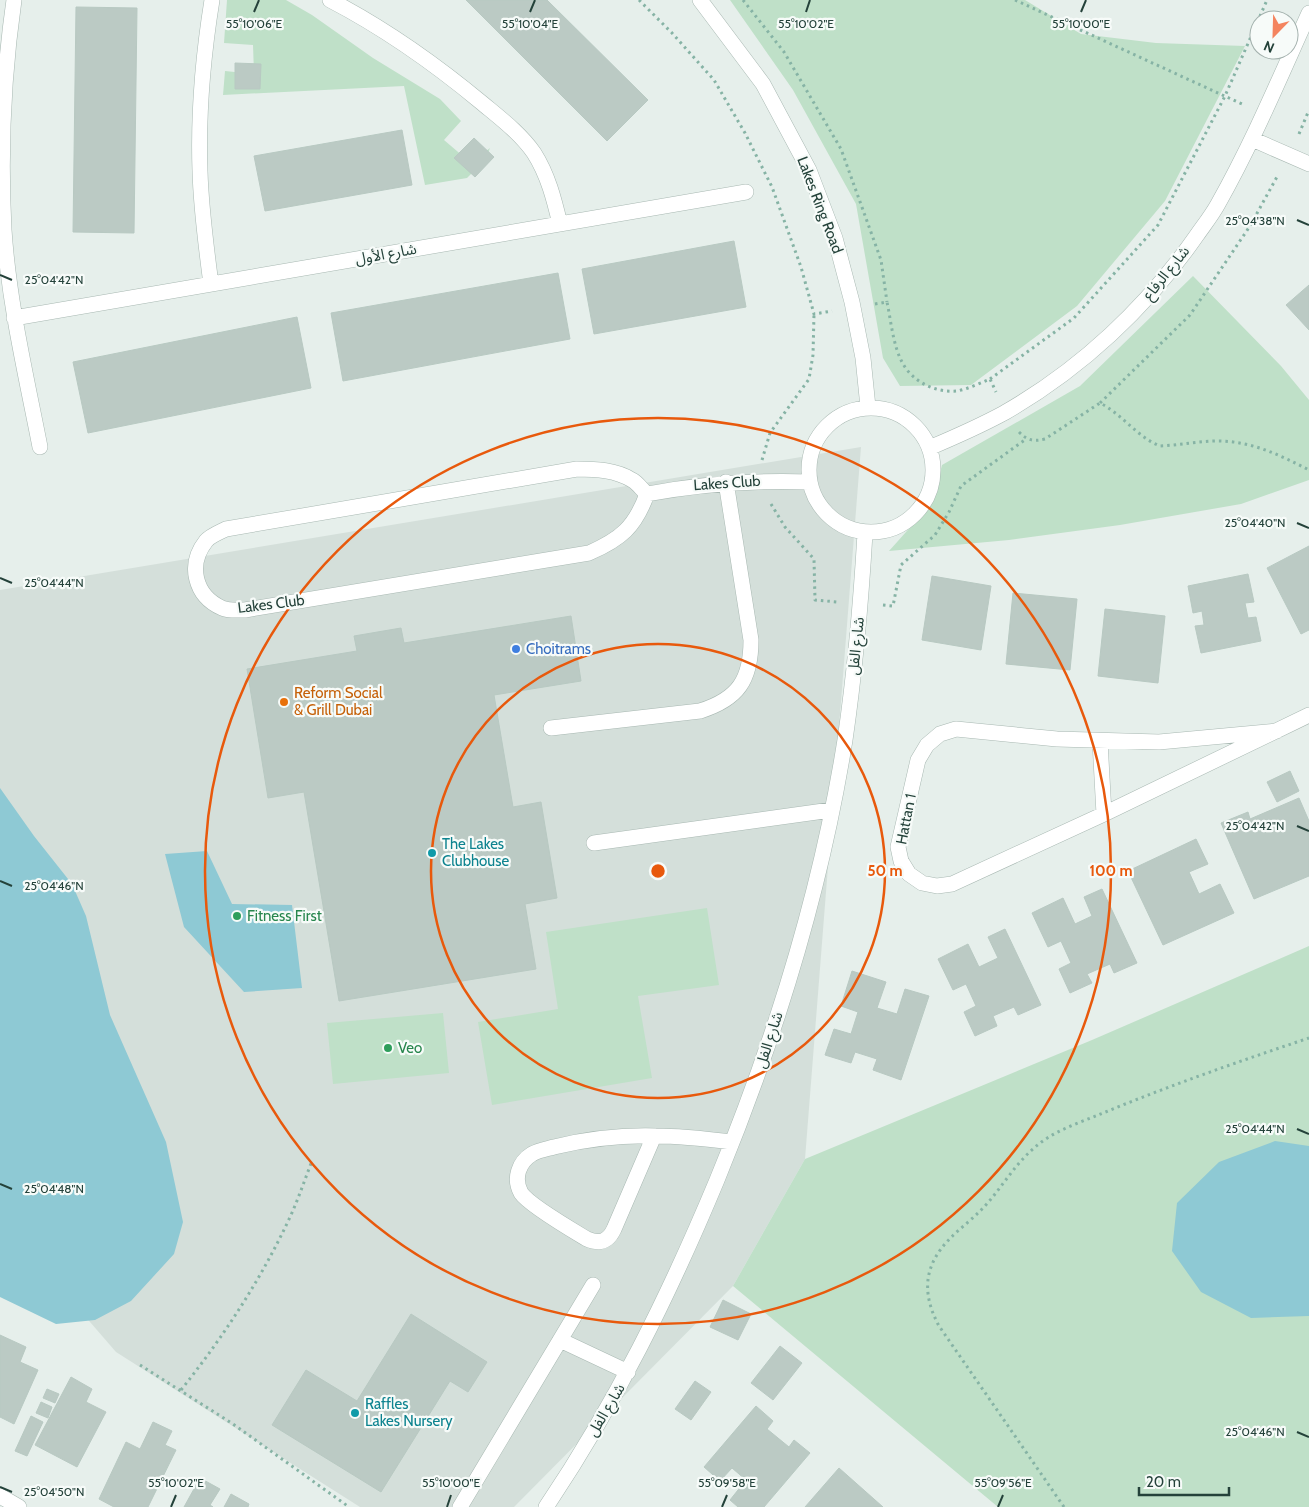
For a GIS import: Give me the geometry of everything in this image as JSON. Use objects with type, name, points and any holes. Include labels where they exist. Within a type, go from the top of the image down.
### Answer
[{"type":"street","points":[[14,0],[6,60],[1,150],[4,231],[14,318],[40,447]]},
{"type":"street","points":[[211,284],[204,227],[200,114],[204,58],[212,0]]},
{"type":"street","points":[[330,0],[401,42],[456,81],[508,124],[534,153],[551,187],[560,224]]},
{"type":"street","name":"Lakes Ring Road","points":[[700,0],[763,84],[809,170],[835,238],[854,309],[863,358],[868,407]]},
{"type":"street","name":"شارع الرفاع","points":[[929,448],[1005,412],[1068,371],[1125,322],[1175,267],[1218,205],[1252,139],[1309,13]]},
{"type":"street","points":[[1252,139],[1309,164]]},
{"type":"street","name":"شارع الأول","points":[[14,318],[746,192]]},
{"type":"street","points":[[868,407],[887,410],[906,418],[920,432],[929,448],[934,469],[930,490],[920,508],[906,523],[886,531],[865,533],[845,528],[828,516],[816,501],[809,482],[809,460],[816,440],[829,423],[847,412],[868,407]]},
{"type":"street","name":"Lakes Club","points":[[577,469],[597,469],[615,473],[633,480],[647,494],[640,512],[627,530],[609,544],[589,553],[245,610],[224,609],[206,598],[196,579],[196,558],[207,539],[226,529],[577,469]]},
{"type":"street","points":[[551,728],[700,711],[718,705],[734,693],[745,678],[751,659],[751,640],[726,482]]},
{"type":"street","name":"Lakes Club","points":[[647,494],[687,486],[726,482],[809,482]]},
{"type":"street","name":"شارع الفل","points":[[546,1507],[628,1372],[681,1262],[732,1142],[763,1060],[789,978],[812,894],[831,810],[844,741],[861,603],[865,533]]},
{"type":"street","name":"Hattan 1","points":[[1277,731],[1158,742],[1057,739],[956,729],[940,734],[927,745],[918,760],[898,846],[901,862],[909,874],[922,883],[937,886],[952,884],[1104,814],[1277,731],[1309,715]]},
{"type":"street","points":[[1100,741],[1104,814]]},
{"type":"street","points":[[594,843],[831,810]]},
{"type":"street","points":[[654,1136],[614,1229],[604,1241],[595,1242],[587,1239],[531,1203],[522,1194],[517,1182],[518,1170],[524,1159],[534,1152],[574,1143],[614,1137],[654,1136],[693,1137],[732,1142]]},
{"type":"street","points":[[460,1507],[593,1285]]},
{"type":"street","points":[[560,1340],[628,1372]]},
{"type":"street","points":[[0,1496],[19,1507]]},
{"type":"path","points":[[639,0],[672,33],[714,80],[745,133],[772,187],[814,314],[813,355],[809,379],[770,432],[762,457],[761,481],[765,494],[785,527],[814,559],[815,600],[893,606],[901,565],[934,535],[949,512],[961,486],[1026,439]]},
{"type":"path","points":[[743,0],[784,52],[841,149],[881,260],[887,302]]},
{"type":"path","points":[[1015,0],[1263,114]]},
{"type":"path","points":[[990,379],[1074,318],[1158,225],[1226,96],[1267,0]]},
{"type":"path","points":[[1100,403],[1190,316],[1250,226],[1289,155],[1309,110]]},
{"type":"path","points":[[814,314],[854,309]]},
{"type":"path","points":[[1064,1507],[939,1326],[931,1311],[927,1289],[930,1268],[940,1249],[990,1202],[1017,1165],[1033,1148],[1052,1135],[1175,1084],[1309,1038]]},
{"type":"path","points":[[181,1390],[211,1353],[266,1265],[291,1214],[312,1161]]},
{"type":"path","points":[[140,1365],[277,1454],[348,1507]]},
{"type":"shaded area","points":[[861,447],[805,1159],[733,1286],[514,1507],[360,1507],[116,1352],[0,1218],[0,590]]},
{"type":"green space","points":[[227,0],[286,0],[312,15],[373,58],[440,99],[461,121],[444,140],[471,163],[490,148],[485,160],[467,178],[425,185],[404,86],[223,95],[225,71],[254,74],[253,45],[224,43]]},
{"type":"green space","points":[[730,0],[1025,0],[1081,34],[1156,43],[1245,46],[1165,201],[1077,306],[971,385],[900,386],[883,358],[856,204],[793,90]]},
{"type":"green space","points":[[1193,276],[1281,366],[1309,400],[1309,480],[1241,504],[1120,525],[1009,540],[889,551],[932,503],[942,465],[1080,386]]},
{"type":"green space","points":[[707,908],[719,985],[638,996],[652,1078],[492,1105],[478,1022],[558,1009],[546,932]]},
{"type":"green space","points":[[1309,946],[1309,1507],[998,1507],[733,1286],[805,1159],[1092,1040]]},
{"type":"green space","name":"Veo","points":[[443,1013],[449,1073],[333,1084],[327,1023]]},
{"type":"water","points":[[0,788],[34,836],[72,884],[86,916],[110,1015],[166,1142],[183,1222],[174,1254],[131,1301],[95,1320],[56,1324],[0,1297]]},
{"type":"water","name":"Fitness First","points":[[207,851],[232,904],[292,905],[302,988],[244,992],[184,927],[165,854]]},
{"type":"water","points":[[1275,1141],[1309,1146],[1309,1316],[1251,1318],[1201,1292],[1172,1251],[1177,1203],[1219,1162]]},
{"type":"building","points":[[466,0],[547,0],[648,100],[607,141]]},
{"type":"building","points":[[76,7],[137,8],[134,233],[73,232]]},
{"type":"building","points":[[235,63],[261,64],[260,89],[235,89]]},
{"type":"building","points":[[402,130],[412,185],[265,211],[254,156]]},
{"type":"building","points":[[474,138],[494,157],[475,177],[454,158]]},
{"type":"building","points":[[734,241],[746,307],[594,334],[582,269]]},
{"type":"building","points":[[558,273],[570,339],[343,381],[331,313]]},
{"type":"building","points":[[1309,285],[1309,330],[1286,305]]},
{"type":"building","points":[[297,317],[311,388],[88,433],[73,362]]},
{"type":"building","points":[[1309,546],[1309,630],[1301,634],[1267,568]]},
{"type":"building","points":[[1248,574],[1254,602],[1245,603],[1248,618],[1256,617],[1261,641],[1201,653],[1195,626],[1204,625],[1202,611],[1193,613],[1188,586]]},
{"type":"building","points":[[932,576],[991,586],[981,650],[922,640]]},
{"type":"building","points":[[1013,593],[1077,599],[1070,670],[1006,664]]},
{"type":"building","points":[[1105,609],[1165,616],[1158,683],[1098,676]]},
{"type":"building","name":"The Lakes Clubhouse","points":[[571,616],[581,681],[494,695],[513,807],[541,802],[557,898],[525,904],[536,969],[339,1001],[304,792],[268,798],[247,669],[357,651],[354,636],[401,628],[404,643]]},
{"type":"building","points":[[1290,771],[1299,791],[1277,802],[1267,782]]},
{"type":"building","points":[[1299,798],[1309,821],[1309,876],[1254,899],[1221,823],[1248,812],[1250,819]]},
{"type":"building","points":[[1196,839],[1208,864],[1189,872],[1199,894],[1220,884],[1234,913],[1163,945],[1128,871]]},
{"type":"building","points":[[1102,889],[1137,963],[1114,973],[1110,964],[1087,974],[1092,983],[1070,993],[1059,969],[1071,963],[1061,941],[1048,947],[1032,913],[1063,898],[1075,924],[1092,916],[1084,897]]},
{"type":"building","points":[[1005,929],[1041,1005],[1018,1015],[1014,1007],[993,1016],[997,1026],[975,1036],[964,1012],[976,1006],[966,984],[953,990],[938,959],[968,944],[979,967],[998,958],[988,937]]},
{"type":"building","points":[[852,971],[886,982],[877,1008],[897,1014],[905,989],[929,996],[901,1080],[873,1070],[877,1059],[855,1052],[851,1063],[825,1055],[834,1029],[851,1034],[858,1012],[841,1006]]},
{"type":"building","points":[[723,1300],[751,1314],[738,1340],[710,1327]]},
{"type":"building","name":"Raffles Lakes Nursery","points":[[411,1314],[487,1362],[468,1392],[450,1381],[381,1492],[272,1425],[306,1370],[357,1401]]},
{"type":"building","points":[[0,1335],[26,1347],[20,1362],[38,1370],[14,1424],[0,1417]]},
{"type":"building","points":[[780,1346],[802,1363],[773,1400],[751,1383]]},
{"type":"building","points":[[71,1377],[92,1389],[86,1402],[106,1412],[77,1467],[35,1445]]},
{"type":"building","points":[[695,1381],[711,1392],[691,1420],[675,1409]]},
{"type":"building","points":[[47,1389],[59,1394],[55,1403],[43,1398]]},
{"type":"building","points":[[41,1402],[52,1407],[48,1418],[36,1413]]},
{"type":"building","points":[[756,1406],[773,1421],[767,1429],[789,1447],[794,1440],[810,1453],[764,1507],[738,1507],[730,1500],[746,1480],[732,1468],[720,1481],[704,1467]]},
{"type":"building","points":[[31,1416],[43,1422],[27,1456],[15,1451]]},
{"type":"building","points":[[153,1422],[172,1431],[165,1445],[176,1450],[148,1507],[114,1507],[99,1499],[126,1442],[140,1449]]},
{"type":"building","points":[[839,1468],[883,1507],[805,1507]]},
{"type":"building","points":[[200,1478],[220,1489],[210,1505],[213,1507],[184,1507]]},
{"type":"building","points":[[231,1494],[249,1504],[248,1507],[224,1507]]},
{"type":"place","name":"Choitrams","points":[[516,649]]},
{"type":"place","name":"Reform Social & Grill Dubai","points":[[284,702]]},
{"type":"place","name":"The Lakes Clubhouse","points":[[432,853]]},
{"type":"place","name":"Fitness First","points":[[237,916]]},
{"type":"place","name":"Veo","points":[[388,1048]]},
{"type":"place","name":"Raffles Lakes Nursery","points":[[355,1413]]}]
